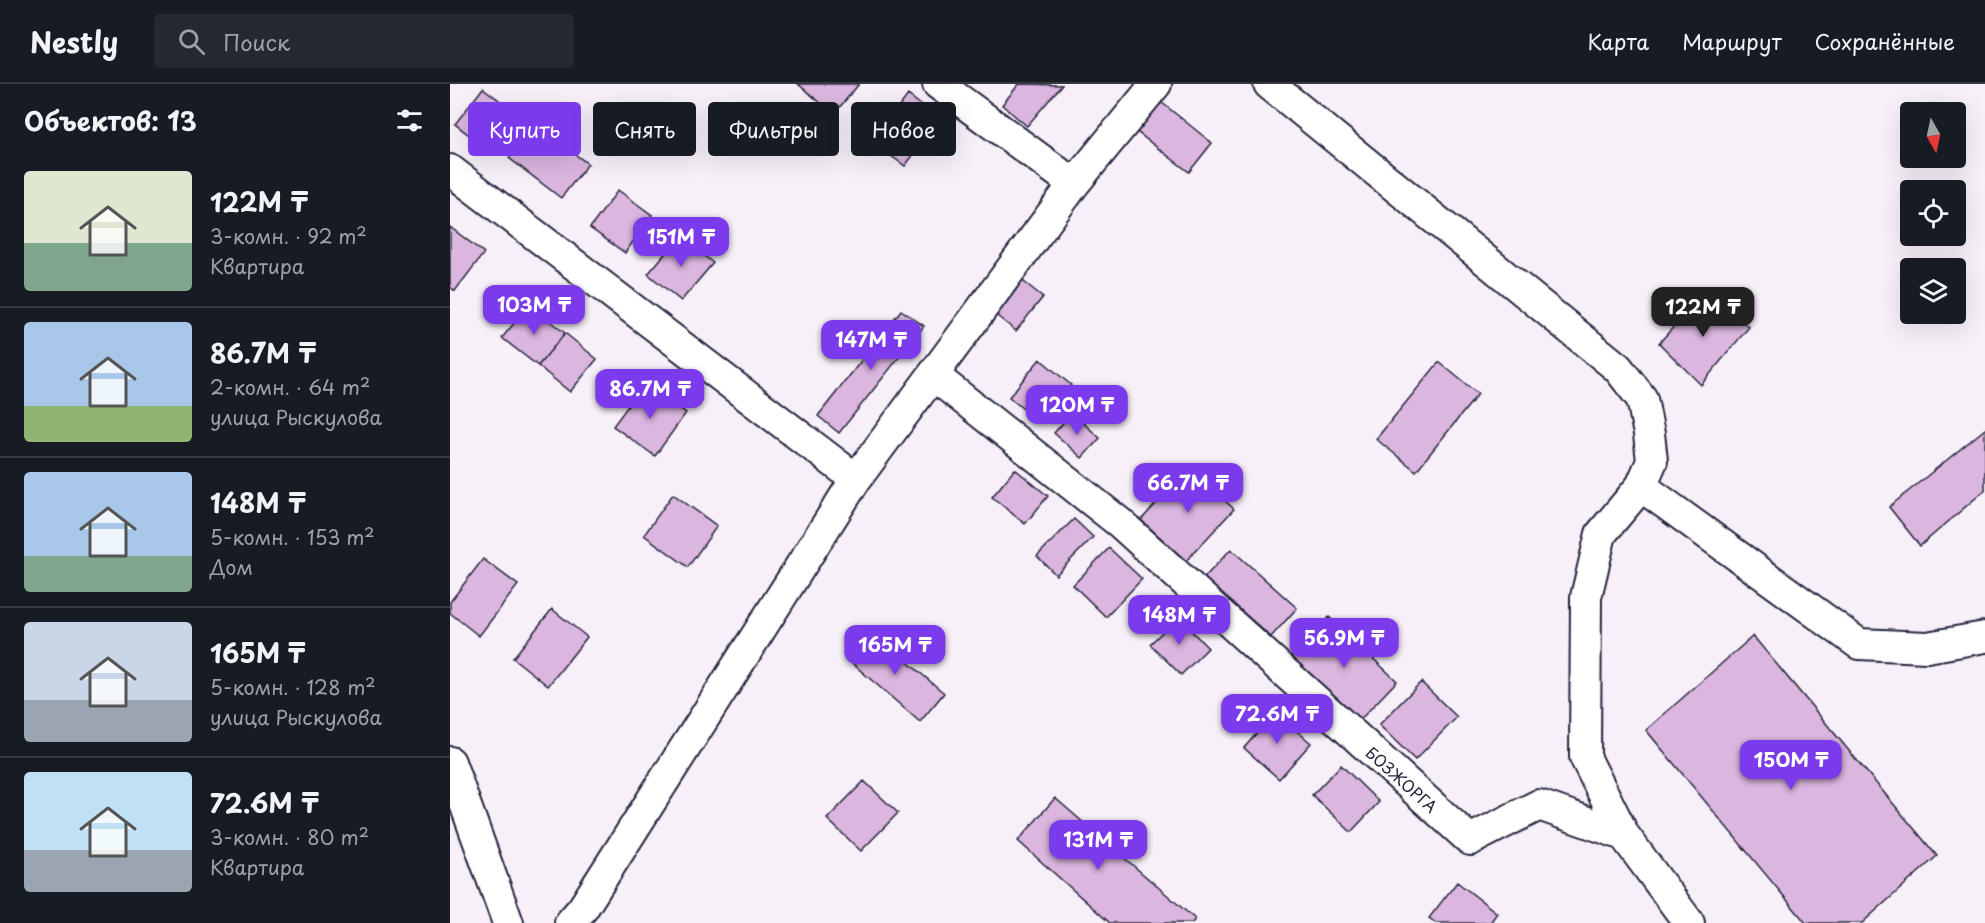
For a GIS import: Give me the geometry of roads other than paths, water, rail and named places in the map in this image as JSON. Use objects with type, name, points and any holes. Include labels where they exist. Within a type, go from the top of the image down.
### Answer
[{"type":"street","points":[[938,84],[1074,184]]},
{"type":"street","points":[[570,923],[590,898],[856,479],[1074,184],[1156,84]]},
{"type":"street","points":[[1269,84],[1618,368],[1642,399],[1652,461],[1641,486],[1601,534],[1586,597],[1585,757],[1624,835],[1689,923]]},
{"type":"street","points":[[450,170],[856,479]]},
{"type":"street","name":"БОЗЖОРГА","points":[[933,375],[1120,523],[1470,840],[1539,806],[1624,835]]},
{"type":"street","points":[[1641,486],[1859,644],[1927,647],[1985,637]]},
{"type":"street","points":[[450,762],[508,923]]}]
